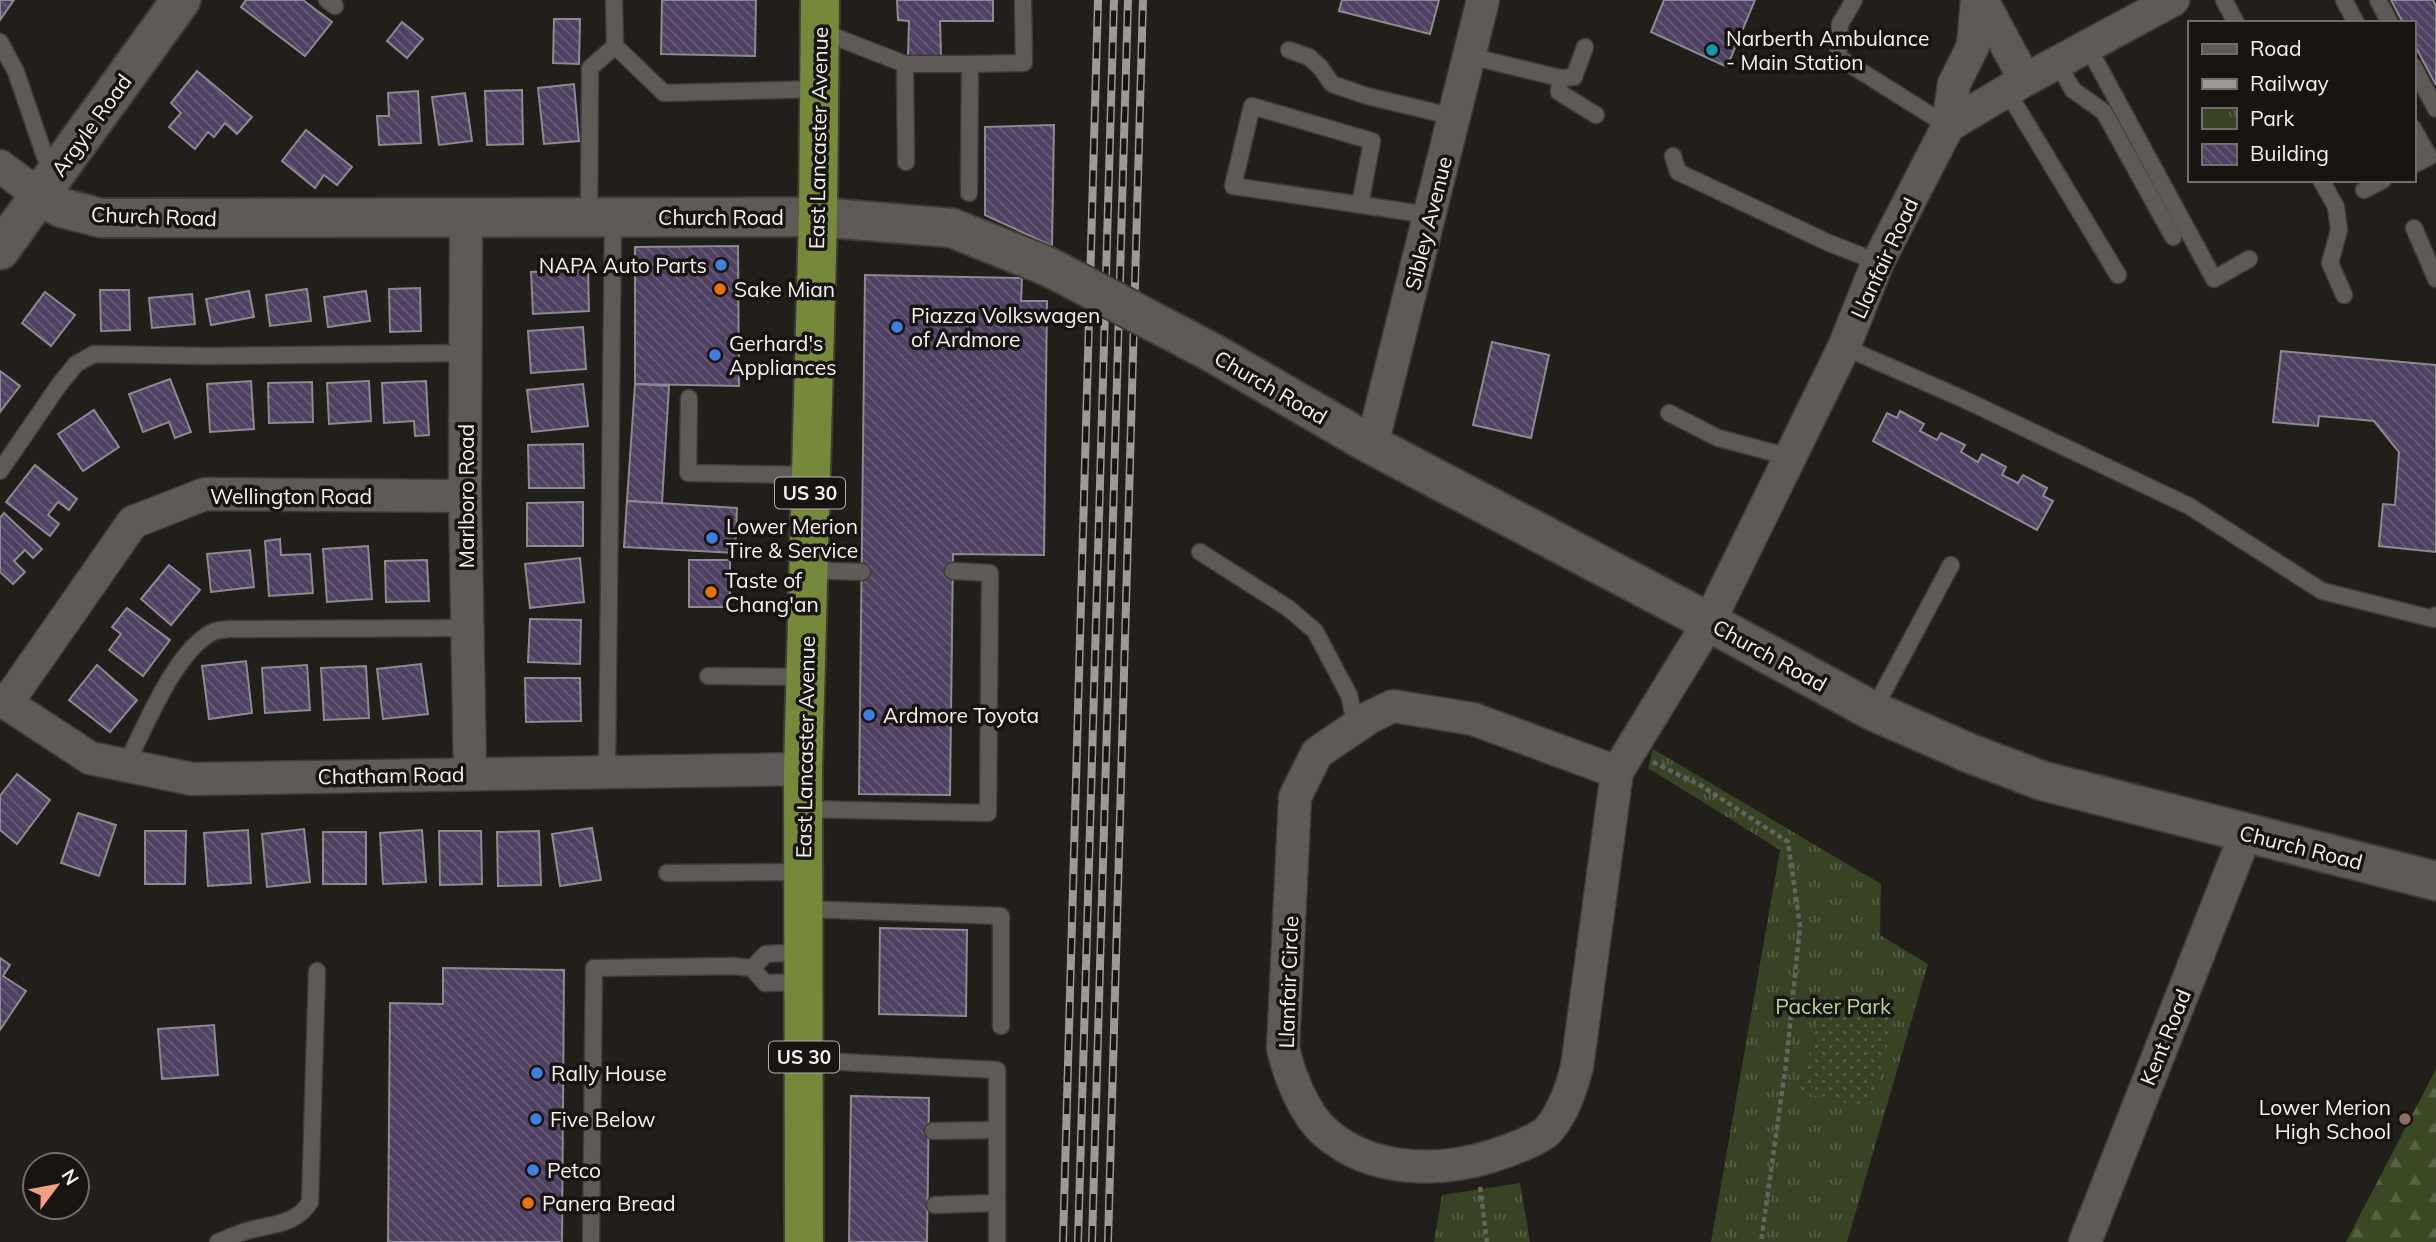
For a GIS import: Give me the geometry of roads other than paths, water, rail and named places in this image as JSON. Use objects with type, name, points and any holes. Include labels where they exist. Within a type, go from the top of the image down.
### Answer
[{"type":"highway","name":"East Lancaster Avenue","points":[[804,1242],[803,769],[818,217],[820,16]]},
{"type":"street","name":"Argyle Road","points":[[0,250],[181,0]]},
{"type":"street","name":"Sibley Avenue","points":[[1371,445],[1483,0]]},
{"type":"street","points":[[1980,0],[2016,85]]},
{"type":"street","points":[[1948,126],[1954,84],[1973,46],[1980,0]]},
{"type":"street","points":[[1948,126],[2016,85],[2173,0]]},
{"type":"street","name":"Llanfair Road","points":[[1709,622],[1844,348],[1878,262],[1948,126]]},
{"type":"street","points":[[0,166],[46,188]]},
{"type":"street","name":"Church Road","points":[[46,188],[62,208],[101,218],[818,217],[952,228],[1049,267],[1213,353],[1371,445],[1873,711],[1969,753],[2043,781],[2436,881]]},
{"type":"street","name":"Marlboro Road","points":[[467,219],[465,496],[470,773]]},
{"type":"street","name":"Wellington Road","points":[[3,701],[133,522],[205,494],[465,496]]},
{"type":"street","name":"Llanfair Circle","points":[[1623,761],[1474,719],[1393,706],[1356,726],[1317,753],[1296,797],[1283,1048],[1288,1071],[1310,1113],[1324,1132],[1371,1159],[1426,1168],[1466,1165],[1500,1154],[1548,1132],[1567,1100],[1577,1067],[1623,761],[1709,622]]},
{"type":"street","name":"Chatham Road","points":[[3,701],[90,758],[192,779],[803,769]]},
{"type":"street","name":"Kent Road","points":[[2085,1242],[2246,833]]},
{"type":"lane","points":[[614,0],[615,46],[664,93],[819,89]]},
{"type":"lane","points":[[820,16],[905,64],[1024,63],[1023,0]]},
{"type":"lane","points":[[1854,0],[1840,24],[1838,57],[1948,126]]},
{"type":"lane","points":[[2224,0],[2235,21]]},
{"type":"lane","points":[[2344,0],[2355,21]]},
{"type":"lane","points":[[2378,0],[2389,21]]},
{"type":"lane","points":[[0,42],[16,72],[46,188]]},
{"type":"lane","points":[[607,771],[601,218],[590,68],[615,46]]},
{"type":"lane","points":[[1469,56],[1560,78],[1574,77],[1585,47]]},
{"type":"lane","points":[[2088,47],[2214,279],[2249,259]]},
{"type":"lane","points":[[1289,50],[1309,57],[1332,83],[1367,96],[1455,117]]},
{"type":"lane","points":[[905,64],[905,162]]},
{"type":"lane","points":[[969,193],[970,64]]},
{"type":"lane","points":[[2058,64],[2073,90],[2104,112],[2173,237]]},
{"type":"lane","points":[[2415,70],[2436,109]]},
{"type":"lane","points":[[1560,78],[1559,92],[1596,115]]},
{"type":"lane","points":[[2016,85],[2118,275]]},
{"type":"lane","points":[[1360,205],[1372,141],[1252,106],[1233,186],[1360,205],[1429,215]]},
{"type":"lane","points":[[2415,132],[2429,157],[2415,164]]},
{"type":"lane","points":[[1673,156],[1678,172],[1829,243],[1878,262]]},
{"type":"lane","points":[[2322,182],[2336,207],[2339,230],[2330,263],[2344,295]]},
{"type":"lane","points":[[2364,190],[2379,182]]},
{"type":"lane","points":[[2414,228],[2436,279]]},
{"type":"lane","points":[[1844,348],[1961,398],[2189,506],[2322,591],[2434,620],[2436,615]]},
{"type":"lane","points":[[0,471],[59,385],[76,364],[94,354],[221,356],[466,353]]},
{"type":"lane","points":[[689,398],[688,473],[811,475]]},
{"type":"lane","points":[[1669,412],[1718,438],[1790,457]]},
{"type":"lane","points":[[1200,552],[1288,608],[1315,631],[1349,695],[1356,726]]},
{"type":"lane","points":[[1873,711],[1951,565]]},
{"type":"lane","points":[[808,569],[862,572]]},
{"type":"lane","points":[[803,809],[988,813],[989,573],[953,571]]},
{"type":"lane","points":[[126,765],[162,691],[186,654],[212,632],[229,629],[468,628]]},
{"type":"lane","points":[[708,676],[805,677]]},
{"type":"lane","points":[[667,873],[803,872]]},
{"type":"lane","points":[[803,909],[1001,916],[1001,1026]]},
{"type":"lane","points":[[591,1242],[594,968],[752,968],[766,954],[804,967]]},
{"type":"lane","points":[[752,968],[765,983],[804,967]]},
{"type":"lane","points":[[218,1242],[291,1220],[304,1212],[310,1202],[317,971]]},
{"type":"lane","points":[[804,1060],[997,1070],[997,1242]]},
{"type":"lane","points":[[933,1132],[997,1130]]},
{"type":"lane","points":[[935,1205],[997,1203]]},
{"type":"railway","points":[[1063,1242],[1098,0]]},
{"type":"railway","points":[[1078,1242],[1114,0]]},
{"type":"railway","points":[[1092,1242],[1128,0]]},
{"type":"railway","points":[[1108,1242],[1143,0]]},
{"type":"place","name":"Narberth Ambulance - Main Station","points":[[1712,50]]},
{"type":"place","name":"NAPA Auto Parts","points":[[721,265]]},
{"type":"place","name":"Sake Mian","points":[[720,289]]},
{"type":"place","name":"Piazza Volkswagen of Ardmore","points":[[897,327]]},
{"type":"place","name":"Gerhard's Appliances","points":[[715,355]]},
{"type":"place","name":"Lower Merion Tire & Service","points":[[712,538]]},
{"type":"place","name":"Taste of Chang'an","points":[[711,592]]},
{"type":"place","name":"Ardmore Toyota","points":[[869,715]]},
{"type":"place","name":"Rally House","points":[[537,1073]]},
{"type":"place","name":"Five Below","points":[[536,1119]]},
{"type":"place","name":"Lower Merion High School","points":[[2405,1119]]},
{"type":"place","name":"Petco","points":[[533,1170]]},
{"type":"place","name":"Panera Bread","points":[[528,1203]]},
{"type":"park label","name":"Packer Park","points":[[1833,1006]]}]
